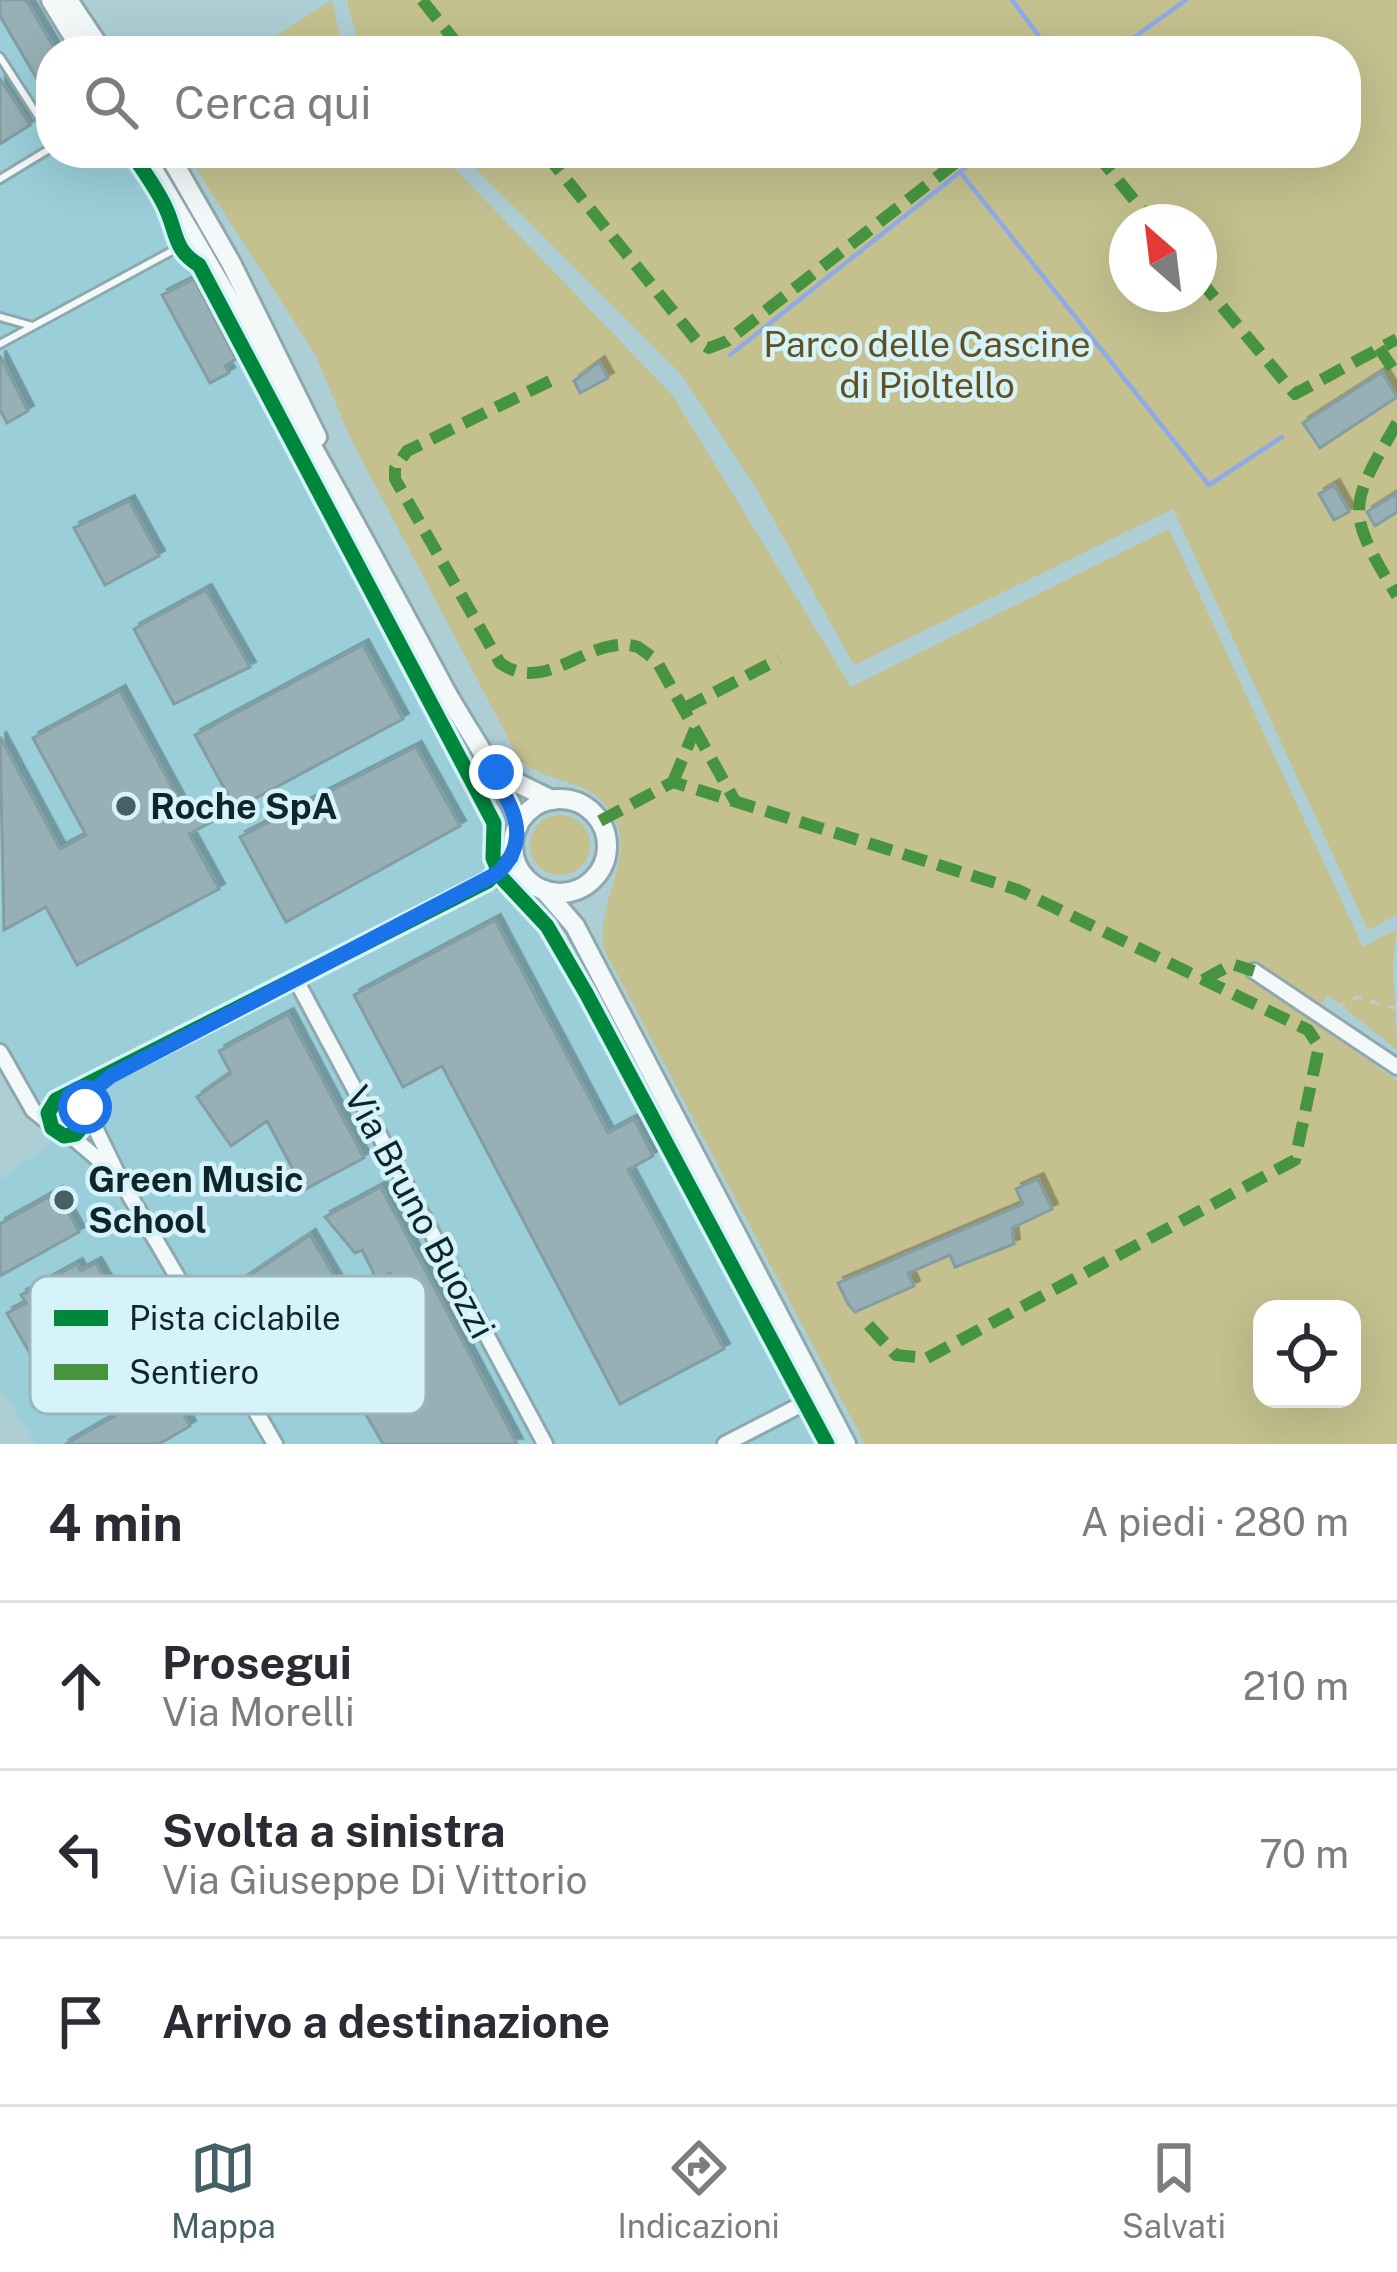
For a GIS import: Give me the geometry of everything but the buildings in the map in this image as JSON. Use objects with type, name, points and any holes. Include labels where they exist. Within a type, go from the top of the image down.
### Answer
[{"type":"main road","points":[[51,0],[73,36]]},
{"type":"main road","points":[[68,0],[92,36]]},
{"type":"main road","points":[[152,168],[339,492],[482,759],[513,802],[518,826],[514,851],[536,885],[566,911],[846,1444]]},
{"type":"main road","points":[[176,168],[286,369],[339,492]]},
{"type":"main road","points":[[482,759],[509,782],[552,800],[583,805],[602,824],[607,854],[584,905],[587,952]]},
{"type":"main road","points":[[518,826],[529,811],[552,800]]},
{"type":"main road","points":[[536,885],[574,891],[596,877]]},
{"type":"street","points":[[49,1123],[61,1099],[488,881],[514,851]]},
{"type":"street","points":[[488,881],[536,885]]},
{"type":"street","points":[[1254,971],[1397,1066]]},
{"type":"street","name":"Via Bruno Buozzi","points":[[296,980],[545,1444]]},
{"type":"street","points":[[0,1052],[33,1110],[120,1179]]},
{"type":"street","points":[[70,1136],[85,1126],[95,1089],[111,1076]]},
{"type":"street","points":[[20,1084],[38,1097],[61,1099],[86,1110],[176,1276]]},
{"type":"street","points":[[725,1444],[820,1395]]},
{"type":"street","points":[[257,1414],[274,1444]]},
{"type":"lane","points":[[0,57],[36,113]]},
{"type":"lane","points":[[0,179],[36,157]]},
{"type":"lane","points":[[0,344],[170,252],[191,233],[185,200],[167,168]]},
{"type":"lane","points":[[0,317],[32,326]]},
{"type":"path","points":[[1325,1014],[1357,997],[1397,1009]]},
{"type":"shaded area","points":[[0,0],[35,0],[57,36],[36,36],[36,168],[138,168],[165,211],[495,831],[492,855],[498,875],[541,919],[819,1444],[36,1444],[0,1387],[0,1180],[55,1140],[69,1146],[86,1136],[95,1122],[78,1093],[45,1100],[30,1093],[0,1050]]},
{"type":"green space","points":[[332,0],[340,36],[276,36]]},
{"type":"green space","name":"Parco delle Cascine di Pioltello","points":[[347,0],[1397,0],[1397,915],[1368,930],[1173,509],[854,665],[755,486],[681,374],[475,168],[1361,168],[1361,36],[356,36]]},
{"type":"green space","points":[[196,168],[454,168],[673,396],[851,687],[1169,529],[1363,947],[1397,929],[1393,963],[1397,1050],[1328,995],[1311,1019],[1397,1081],[1397,1444],[865,1444],[604,949],[606,910],[620,853],[614,817],[592,793],[538,772],[519,759],[351,439],[315,354]]},
{"type":"green space","points":[[560,815],[581,824],[590,845],[581,866],[560,875],[539,866],[530,845],[539,824]]},
{"type":"waterway","points":[[1012,0],[1039,36]]},
{"type":"waterway","points":[[1136,36],[1186,0]]},
{"type":"waterway","points":[[730,355],[965,168]]},
{"type":"waterway","points":[[960,172],[1209,485],[1282,437]]},
{"type":"marked path","points":[[422,0],[451,36]]},
{"type":"marked path","points":[[557,168],[697,341],[709,348],[727,341],[949,168]]},
{"type":"marked path","points":[[1108,168],[1137,204]]},
{"type":"marked path","points":[[1217,301],[1295,394],[1397,339]]},
{"type":"marked path","points":[[1379,348],[1397,375]]},
{"type":"marked path","points":[[550,381],[407,451],[395,468],[395,479],[500,663],[535,673],[603,648],[638,647],[656,660],[735,801]]},
{"type":"marked path","points":[[1397,423],[1369,474],[1359,509],[1368,545],[1397,596]]},
{"type":"marked path","points":[[683,709],[779,659]]},
{"type":"marked path","points":[[673,782],[695,729]]},
{"type":"marked path","points":[[600,821],[673,782],[1018,890],[1308,1030],[1319,1046],[1295,1160],[927,1358],[896,1355],[863,1319]]},
{"type":"marked path","points":[[1203,980],[1232,964],[1254,971]]},
{"type":"cycle path","points":[[141,168],[164,204],[181,247],[199,265],[494,823],[493,858],[501,877],[547,926],[586,993],[827,1444]]},
{"type":"cycle path","points":[[85,1107],[87,1121],[76,1134],[64,1136],[52,1128],[48,1113],[56,1100],[488,881],[511,857]]},
{"type":"place","name":"Roche SpA","points":[[126,806]]},
{"type":"place","name":"Green Music School","points":[[64,1200]]},
{"type":"route","points":[[85,1107],[95,1089],[111,1076],[498,873],[514,851],[518,826],[513,802],[482,759],[496,772]]}]
